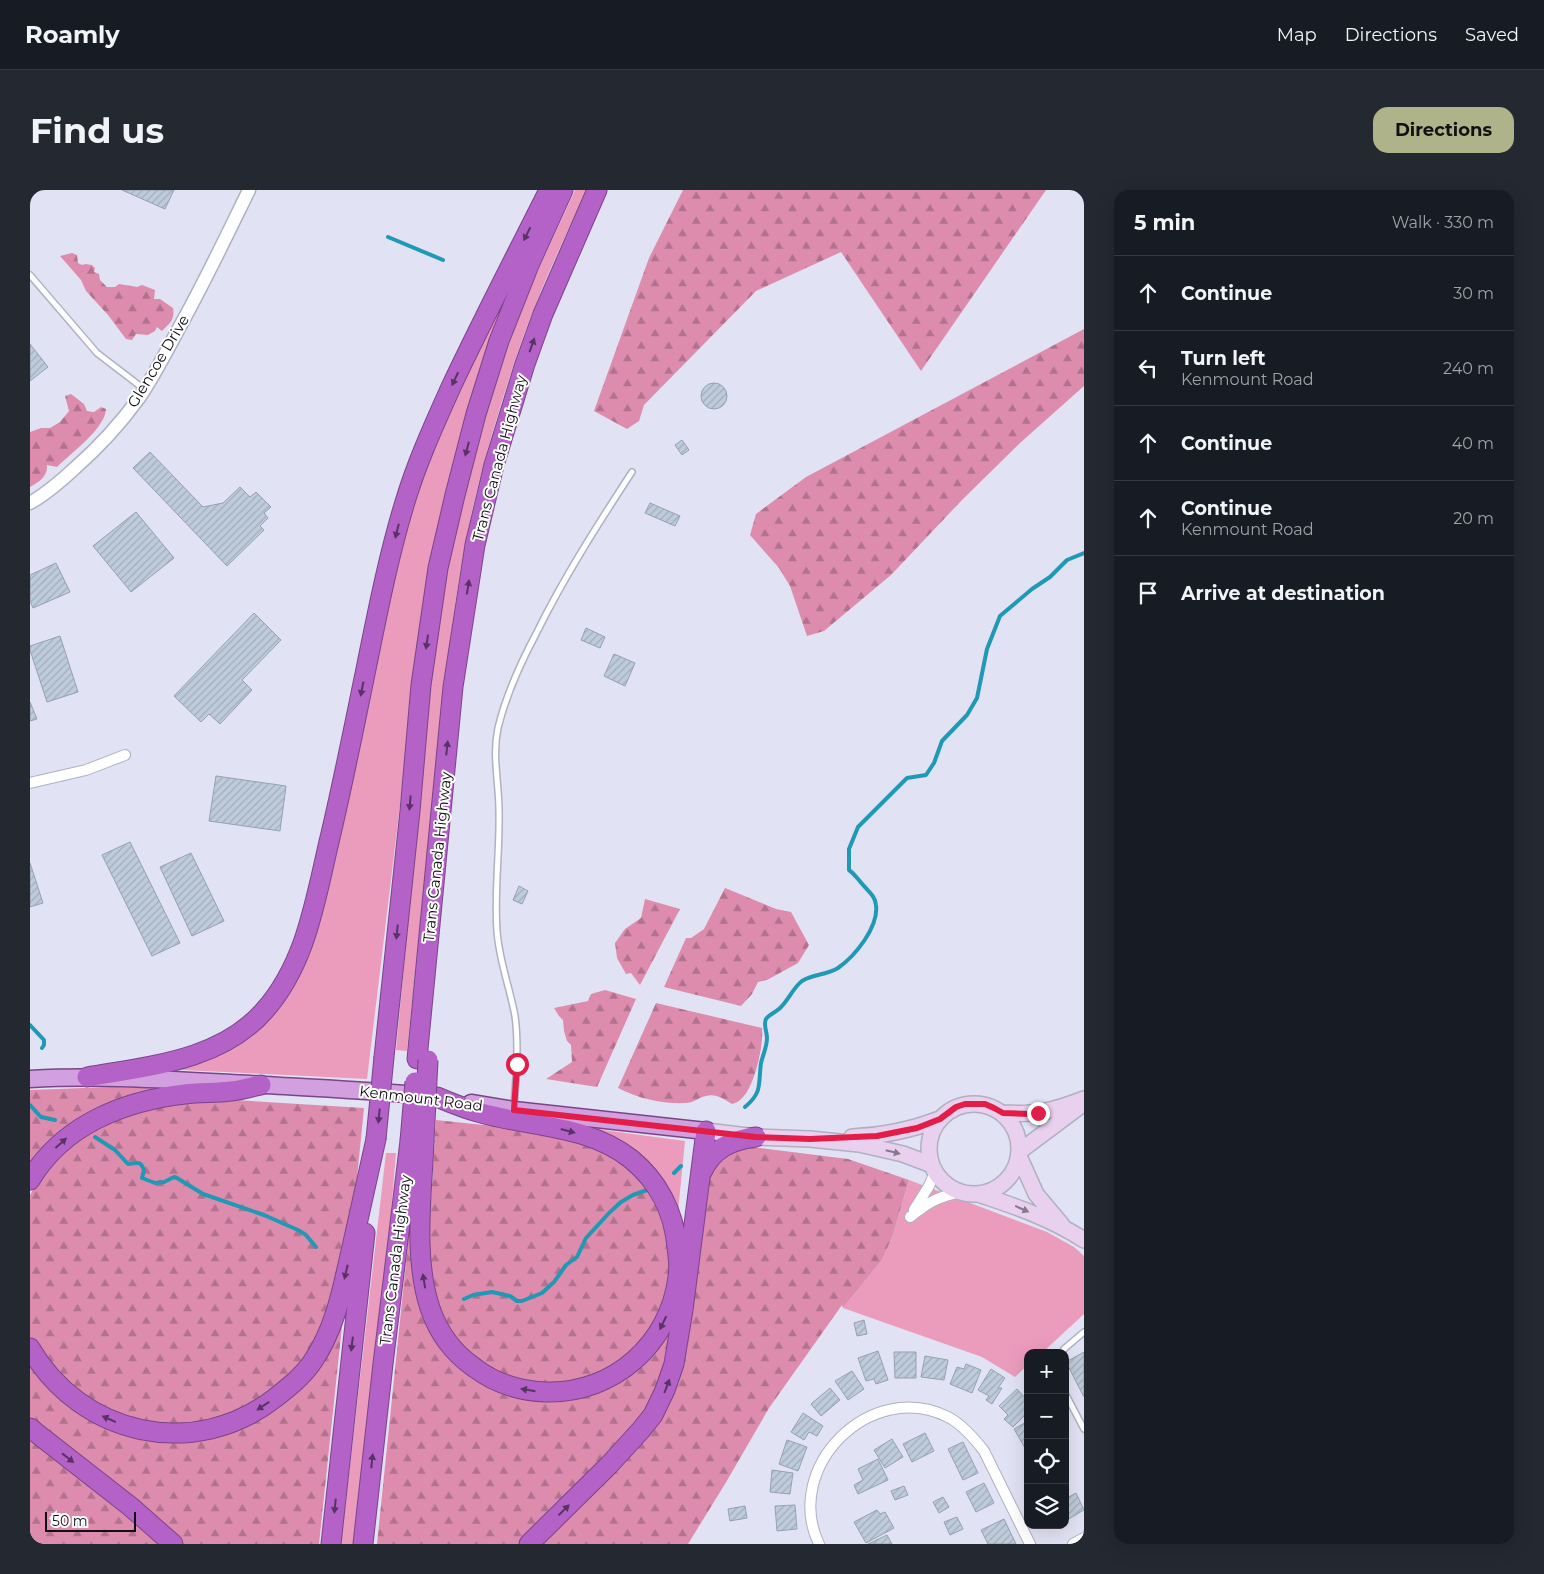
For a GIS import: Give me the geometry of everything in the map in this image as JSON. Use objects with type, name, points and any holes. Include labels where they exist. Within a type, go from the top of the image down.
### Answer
[{"type":"highway","points":[[87,1077],[188,1057],[216,1047],[238,1034],[256,1020],[290,975],[302,947],[314,904],[390,559],[399,522],[416,468],[469,348],[549,190]]},
{"type":"highway","points":[[330,1544],[376,1139],[421,685],[438,568],[454,494],[499,341],[529,265],[563,190]]},
{"type":"highway","name":"Trans Canada Highway","points":[[363,1544],[382,1373],[417,1141],[434,884],[454,680],[470,571],[487,491],[525,364],[540,322],[597,190]]},
{"type":"highway","points":[[30,1180],[51,1152],[78,1129],[96,1118],[118,1109],[164,1097],[232,1091],[261,1085]]},
{"type":"highway","points":[[437,1098],[480,1113],[574,1132],[603,1143],[629,1158],[649,1176],[669,1209],[677,1241],[679,1274]]},
{"type":"highway","points":[[417,1141],[423,1279],[429,1306],[437,1326],[454,1350],[467,1363],[488,1377],[519,1388],[555,1392],[588,1387],[611,1378],[631,1364],[655,1338],[673,1301],[679,1274],[701,1130]]},
{"type":"highway","points":[[529,1544],[622,1451],[648,1422],[662,1398],[678,1345],[687,1285],[699,1178],[701,1130]]},
{"type":"highway","points":[[699,1178],[709,1159],[722,1147],[735,1141],[756,1137]]},
{"type":"highway","points":[[30,1348],[38,1363],[77,1401],[112,1422],[153,1432],[174,1434],[216,1428],[253,1413],[284,1391],[300,1376],[313,1361],[323,1343],[338,1304],[376,1139]]},
{"type":"highway","points":[[30,1428],[131,1507],[173,1544]]},
{"type":"main road","name":"Kenmount Road","points":[[30,1079],[87,1077],[154,1079],[362,1090],[437,1098],[514,1110],[756,1137],[810,1139],[859,1144],[902,1154],[934,1168]]},
{"type":"main road","points":[[1003,1113],[1030,1114],[1045,1112],[1084,1099]]},
{"type":"main road","points":[[1065,1228],[1036,1194],[1019,1153],[1014,1126],[1003,1113],[985,1104],[975,1103],[956,1107],[940,1119],[929,1141],[930,1157],[934,1168],[946,1184],[962,1192],[978,1194],[1016,1206],[1065,1228],[1084,1240]]},
{"type":"main road","points":[[978,1194],[994,1189],[1002,1184],[1013,1172],[1019,1153],[1084,1104]]},
{"type":"main road","name":"Kenmount Road","points":[[810,1139],[877,1136],[917,1128],[940,1119]]},
{"type":"street","name":"Glencoe Drive","points":[[30,503],[94,451],[119,424],[144,389],[190,308],[249,190]]},
{"type":"street","points":[[30,783],[86,770],[125,755]]},
{"type":"street","points":[[934,1168],[929,1186],[910,1217],[929,1202],[942,1196],[962,1192]]},
{"type":"street","points":[[819,1544],[812,1524],[811,1509],[816,1474],[824,1458],[834,1444],[856,1424],[868,1417],[898,1408],[914,1408],[940,1414],[962,1427],[974,1438],[984,1451],[1030,1544]]},
{"type":"street","points":[[1072,1544],[1084,1538]]},
{"type":"lane","points":[[30,274],[97,353],[144,389]]},
{"type":"lane","points":[[514,1110],[517,1064],[516,1027],[500,952],[495,904],[499,829],[496,763],[498,730],[508,693],[546,612],[593,531],[632,472]]},
{"type":"lane","points":[[1064,1349],[1084,1332]]},
{"type":"lane","points":[[1066,1394],[1084,1430]]},
{"type":"shaded area","points":[[575,190],[587,190],[546,278],[523,337],[493,431],[472,512],[458,582],[449,653],[407,1051],[396,1050],[432,674],[447,574],[457,525],[482,428],[513,332],[530,288]]},
{"type":"shaded area","points":[[519,269],[417,664],[367,1079],[161,1069],[188,1062],[284,993],[426,454]]},
{"type":"shaded area","points":[[581,1127],[685,1141],[678,1212]]},
{"type":"shaded area","points":[[386,1153],[396,1153],[391,1213],[353,1544],[341,1544]]},
{"type":"shaded area","points":[[909,1180],[1047,1232],[1074,1247],[1084,1256],[1084,1314],[1046,1349],[1024,1349],[1024,1369],[1015,1377],[982,1357],[843,1308],[882,1260],[893,1235]]},
{"type":"green space","points":[[683,190],[1046,190],[921,371],[841,252],[756,291],[644,405],[639,421],[627,429],[594,411],[649,258]]},
{"type":"green space","points":[[72,253],[77,255],[78,263],[92,265],[95,268],[94,272],[99,274],[100,280],[107,287],[115,287],[119,284],[137,287],[142,285],[155,290],[154,299],[160,299],[173,308],[171,321],[162,331],[157,327],[155,331],[148,335],[136,334],[132,340],[126,339],[60,256]]},
{"type":"green space","points":[[1084,329],[1084,386],[1020,443],[962,500],[891,575],[824,631],[807,636],[790,586],[779,568],[750,535],[756,514],[806,477]]},
{"type":"green space","points":[[71,394],[84,404],[87,411],[94,412],[101,407],[106,409],[104,417],[100,425],[86,440],[57,467],[47,465],[46,472],[40,481],[30,487],[30,432],[41,428],[50,428],[60,422],[69,411],[65,396]]},
{"type":"green space","points":[[725,888],[776,909],[791,912],[809,945],[798,963],[767,980],[758,982],[752,994],[741,1006],[664,987],[686,938],[691,938],[704,929]]},
{"type":"green space","points":[[645,899],[680,909],[640,985],[631,973],[626,974],[617,958],[615,943],[625,929],[641,918]]},
{"type":"green space","points":[[605,990],[636,999],[597,1087],[546,1079],[572,1062],[571,1045],[567,1041],[563,1020],[554,1008],[588,1001],[591,994]]},
{"type":"green space","points":[[656,1003],[762,1028],[761,1045],[754,1077],[745,1095],[739,1101],[732,1104],[720,1097],[709,1095],[688,1103],[669,1103],[643,1098],[618,1088]]},
{"type":"green space","points":[[110,1087],[171,1089],[145,1095],[30,1168],[30,1090]]},
{"type":"green space","points":[[235,1100],[364,1108],[354,1208],[335,1301],[304,1362],[272,1394],[208,1425],[153,1427],[102,1410],[41,1357],[30,1338],[30,1195],[37,1182],[68,1143],[113,1117],[187,1101]]},
{"type":"green space","points":[[436,1120],[553,1134],[600,1150],[630,1168],[657,1200],[671,1248],[668,1291],[650,1333],[611,1370],[560,1386],[511,1379],[472,1357],[446,1327],[435,1297],[430,1259],[430,1217]]},
{"type":"green space","points":[[751,1147],[848,1159],[909,1180],[893,1235],[882,1260],[843,1308],[842,1305],[769,1408],[688,1544],[540,1544],[647,1437],[660,1419],[708,1179],[715,1164],[733,1150]]},
{"type":"green space","points":[[412,1204],[414,1255],[462,1368],[577,1397],[676,1315],[666,1366],[642,1419],[520,1544],[377,1544]]},
{"type":"green space","points":[[344,1307],[319,1544],[182,1544],[30,1421],[30,1362],[128,1434],[258,1416]]},
{"type":"green space","points":[[30,1436],[164,1544],[30,1544]]},
{"type":"building","points":[[122,190],[174,190],[165,209]]},
{"type":"building","points":[[30,344],[48,367],[30,381]]},
{"type":"building","points":[[714,383],[723,387],[727,396],[723,405],[714,409],[705,405],[701,396],[705,387]]},
{"type":"building","points":[[682,440],[689,450],[682,455],[675,445]]},
{"type":"building","points":[[150,452],[203,507],[223,503],[240,487],[250,497],[256,492],[271,507],[264,513],[268,518],[260,526],[264,530],[227,566],[133,468]]},
{"type":"building","points":[[650,503],[680,516],[675,526],[645,513]]},
{"type":"building","points":[[136,512],[174,558],[131,592],[93,546]]},
{"type":"building","points":[[56,563],[70,592],[33,608],[30,601],[30,575]]},
{"type":"building","points":[[254,613],[281,640],[242,680],[252,690],[220,724],[209,714],[201,722],[174,696]]},
{"type":"building","points":[[586,628],[605,637],[600,648],[581,640]]},
{"type":"building","points":[[60,636],[78,692],[47,702],[30,646]]},
{"type":"building","points":[[614,654],[635,663],[625,686],[604,676]]},
{"type":"building","points":[[30,702],[37,719],[30,721]]},
{"type":"building","points":[[216,776],[286,786],[280,831],[209,821]]},
{"type":"building","points":[[130,842],[180,943],[152,956],[102,855]]},
{"type":"building","points":[[191,853],[224,921],[192,936],[160,867]]},
{"type":"building","points":[[30,863],[43,903],[30,907]]},
{"type":"building","points":[[519,886],[528,891],[522,904],[513,900]]},
{"type":"building","points":[[864,1320],[867,1334],[857,1336],[854,1323]]},
{"type":"building","points":[[878,1351],[888,1380],[876,1384],[874,1379],[866,1381],[858,1358]]},
{"type":"building","points":[[894,1352],[916,1352],[916,1378],[895,1378]]},
{"type":"building","points":[[1084,1352],[1084,1397],[1069,1368],[1069,1360]]},
{"type":"building","points":[[925,1356],[948,1360],[944,1380],[921,1377]]},
{"type":"building","points":[[966,1364],[981,1370],[972,1393],[950,1384],[957,1367],[964,1369]]},
{"type":"building","points":[[991,1369],[1005,1378],[998,1388],[1002,1388],[992,1404],[986,1400],[989,1396],[978,1390]]},
{"type":"building","points":[[852,1371],[864,1389],[848,1400],[835,1381]]},
{"type":"building","points":[[830,1388],[840,1400],[821,1416],[811,1404]]},
{"type":"building","points":[[1017,1389],[1024,1397],[1024,1416],[1013,1427],[1004,1419],[1008,1415],[999,1406]]},
{"type":"building","points":[[803,1413],[823,1426],[817,1436],[809,1432],[804,1440],[791,1432]]},
{"type":"building","points":[[1024,1423],[1024,1446],[1014,1429]]},
{"type":"building","points":[[925,1433],[934,1451],[912,1462],[903,1444]]},
{"type":"building","points":[[892,1439],[903,1457],[885,1468],[874,1450]]},
{"type":"building","points":[[787,1440],[807,1447],[798,1471],[779,1464]]},
{"type":"building","points":[[963,1442],[978,1473],[963,1480],[948,1449]]},
{"type":"building","points":[[878,1459],[888,1480],[858,1494],[854,1485],[863,1480],[858,1469]]},
{"type":"building","points":[[772,1470],[793,1473],[790,1494],[770,1492]]},
{"type":"building","points":[[984,1483],[994,1503],[976,1512],[966,1492]]},
{"type":"building","points":[[904,1486],[908,1495],[895,1500],[891,1491]]},
{"type":"building","points":[[1076,1493],[1084,1510],[1069,1519],[1069,1497]]},
{"type":"building","points":[[943,1497],[949,1507],[939,1513],[933,1502]]},
{"type":"building","points":[[795,1505],[797,1529],[777,1531],[775,1506]]},
{"type":"building","points":[[745,1506],[747,1518],[730,1521],[728,1509]]},
{"type":"building","points":[[877,1510],[880,1514],[885,1512],[894,1528],[866,1543],[854,1522]]},
{"type":"building","points":[[957,1517],[963,1529],[950,1535],[944,1522]]},
{"type":"building","points":[[1004,1519],[1016,1544],[988,1544],[981,1530]]},
{"type":"building","points":[[887,1535],[892,1544],[868,1544]]},
{"type":"waterway","points":[[388,237],[443,260]]},
{"type":"waterway","points":[[745,1107],[755,1097],[759,1087],[761,1063],[767,1041],[766,1019],[781,1007],[802,981],[834,970],[845,963],[858,949],[874,922],[876,905],[872,894],[849,870],[849,849],[858,827],[907,778],[926,775],[934,763],[942,741],[967,715],[977,698],[987,649],[1000,616],[1032,589],[1050,577],[1067,560],[1084,553]]},
{"type":"waterway","points":[[30,1025],[44,1040],[42,1048]]},
{"type":"waterway","points":[[30,1105],[41,1117],[55,1120]]},
{"type":"waterway","points":[[95,1137],[115,1150],[128,1164],[141,1164],[144,1170],[142,1178],[155,1183],[164,1182],[174,1177],[177,1178],[203,1194],[264,1215],[298,1230],[306,1235],[316,1247]]},
{"type":"waterway","points":[[674,1173],[681,1166]]},
{"type":"waterway","points":[[464,1299],[473,1295],[492,1292],[522,1301],[542,1293],[554,1282],[566,1265],[577,1257],[586,1238],[610,1212],[621,1202],[647,1190]]},
{"type":"route","points":[[517,1064],[514,1110],[756,1137],[810,1139],[877,1136],[917,1128],[940,1119],[956,1107],[975,1103],[985,1104],[1003,1113],[1038,1113]]}]
